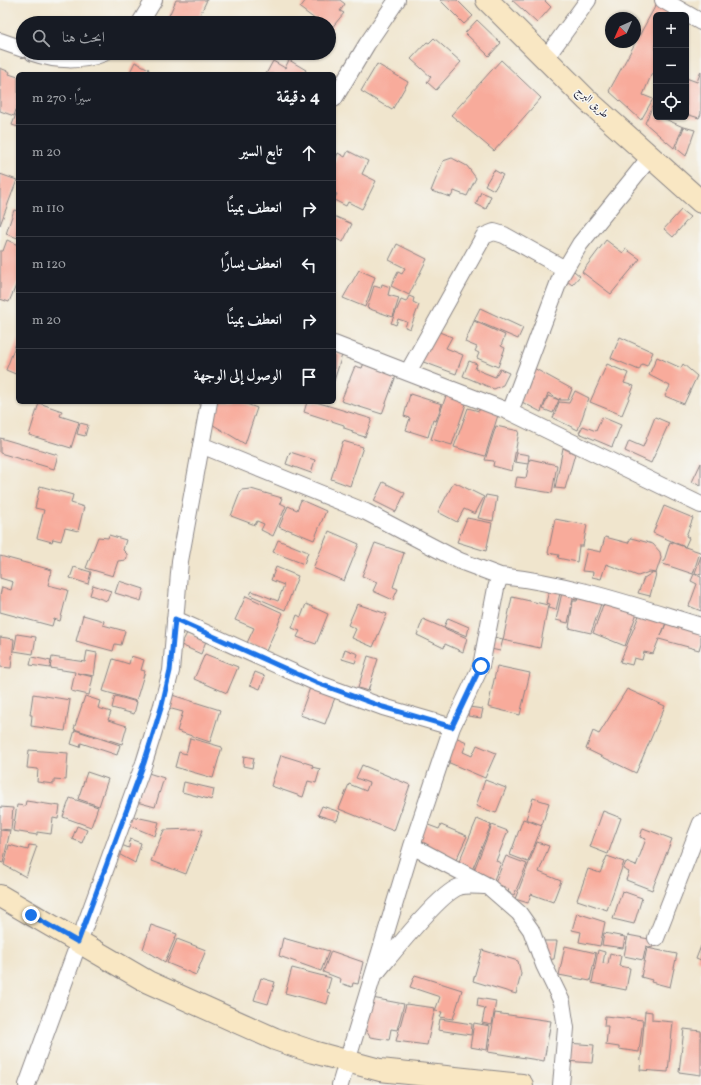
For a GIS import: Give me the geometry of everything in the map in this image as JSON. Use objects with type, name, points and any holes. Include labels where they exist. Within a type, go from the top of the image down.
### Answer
[{"type":"main road","name":"طريق البرج","points":[[487,0],[593,105],[701,202]]},
{"type":"main road","points":[[0,896],[155,985],[244,1026],[313,1052],[380,1070],[465,1082],[522,1085]]},
{"type":"street","points":[[144,16],[154,0]]},
{"type":"street","points":[[336,96],[367,44],[397,0]]},
{"type":"street","points":[[545,59],[588,0]]},
{"type":"street","points":[[663,0],[701,22]]},
{"type":"street","points":[[0,41],[16,47]]},
{"type":"street","points":[[510,412],[565,269],[580,244],[651,156]]},
{"type":"street","points":[[408,372],[484,236],[494,232],[504,235],[565,269]]},
{"type":"street","points":[[336,345],[510,412],[701,505]]},
{"type":"street","points":[[27,1085],[144,763],[162,705],[170,671],[180,561],[209,404]]},
{"type":"street","points":[[201,445],[366,512],[460,561],[500,576],[528,579],[593,594],[701,626]]},
{"type":"street","points":[[340,1085],[412,846],[452,727],[481,666],[496,588],[500,576]]},
{"type":"street","points":[[175,619],[317,683],[383,707],[452,727]]},
{"type":"street","points":[[656,938],[701,823]]},
{"type":"street","points":[[412,846],[488,886],[519,914],[531,930],[544,965],[562,1002],[566,1028],[561,1085]]},
{"type":"street","points":[[372,976],[447,894],[459,886],[488,886]]},
{"type":"building","points":[[176,0],[207,0],[199,16],[169,16]]},
{"type":"building","points":[[306,0],[340,0],[345,4],[340,11],[344,13],[336,23],[336,16],[311,16],[300,8]]},
{"type":"building","points":[[440,0],[457,0],[473,16],[464,24]]},
{"type":"building","points":[[512,0],[544,0],[551,7],[537,23]]},
{"type":"building","points":[[657,3],[672,12],[653,12],[653,74],[643,95],[653,99],[641,120],[609,91],[632,48],[641,48],[641,32]]},
{"type":"building","points":[[477,20],[501,43],[489,56],[465,33]]},
{"type":"building","points":[[434,38],[461,62],[436,90],[427,82],[431,77],[411,59],[427,42],[429,43]]},
{"type":"building","points":[[289,60],[306,70],[305,72],[267,72],[273,61],[285,68]]},
{"type":"building","points":[[501,60],[541,98],[494,151],[451,115]]},
{"type":"building","points":[[135,62],[149,69],[148,72],[130,72]]},
{"type":"building","points":[[377,64],[408,82],[392,110],[361,91]]},
{"type":"building","points":[[0,68],[16,76],[16,110],[14,116],[0,111]]},
{"type":"building","points":[[701,71],[701,114],[699,118],[689,115],[689,79],[697,82]]},
{"type":"building","points":[[653,106],[653,120],[667,120],[683,127],[674,148],[645,123]]},
{"type":"building","points":[[16,114],[16,126],[12,125]]},
{"type":"building","points":[[684,127],[695,130],[686,156],[676,148]]},
{"type":"building","points":[[348,151],[368,161],[362,174],[376,181],[362,209],[348,202],[346,206],[336,201],[336,158],[338,153],[345,157]]},
{"type":"building","points":[[452,158],[467,166],[476,178],[467,196],[454,191],[451,197],[431,191],[443,161]]},
{"type":"building","points":[[494,170],[503,175],[494,190],[485,185]]},
{"type":"building","points":[[0,174],[16,180],[16,183],[0,225]]},
{"type":"building","points":[[481,192],[491,196],[486,209],[476,204]]},
{"type":"building","points":[[14,210],[16,210],[16,237],[6,234]]},
{"type":"building","points":[[681,210],[690,217],[673,237],[664,229]]},
{"type":"building","points":[[336,217],[352,224],[343,242],[336,239]]},
{"type":"building","points":[[7,240],[16,244],[16,286],[9,302],[0,299],[0,251],[3,251]]},
{"type":"building","points":[[606,240],[623,253],[626,249],[640,259],[611,294],[582,272]]},
{"type":"building","points":[[397,244],[427,259],[409,295],[391,286],[398,272],[402,274],[405,268],[389,260]]},
{"type":"building","points":[[569,267],[580,276],[572,285],[562,277]]},
{"type":"building","points":[[359,270],[375,277],[365,307],[343,298]]},
{"type":"building","points":[[382,284],[390,287],[388,295],[399,298],[393,317],[367,308],[374,286],[381,288]]},
{"type":"building","points":[[409,296],[414,298],[413,302],[419,305],[410,329],[405,327],[407,322],[398,319],[396,325],[391,323],[401,300],[406,302]]},
{"type":"building","points":[[480,308],[523,328],[518,339],[474,320]]},
{"type":"building","points":[[474,321],[505,335],[501,346],[505,348],[498,367],[477,358],[479,353],[475,351],[477,347],[465,342]]},
{"type":"building","points":[[429,328],[452,337],[446,348],[463,355],[456,374],[418,360]]},
{"type":"building","points":[[620,337],[653,352],[647,366],[642,364],[639,370],[611,358]]},
{"type":"building","points":[[16,343],[16,374],[6,370]]},
{"type":"building","points":[[336,354],[342,355],[336,374]]},
{"type":"building","points":[[657,357],[681,368],[683,364],[697,376],[684,404],[665,396],[670,386],[649,375]]},
{"type":"building","points":[[469,361],[477,364],[475,369],[495,377],[500,369],[509,373],[503,385],[494,389],[463,376]]},
{"type":"building","points":[[364,363],[397,373],[382,414],[341,401],[355,366],[362,368]]},
{"type":"building","points":[[607,364],[628,373],[624,383],[634,386],[622,415],[590,402]]},
{"type":"building","points":[[530,366],[572,389],[568,400],[560,400],[560,398],[559,400],[548,393],[541,412],[520,401]]},
{"type":"building","points":[[448,390],[468,398],[452,445],[431,439]]},
{"type":"building","points":[[575,391],[589,398],[578,430],[553,418],[559,402],[569,403]]},
{"type":"building","points":[[410,394],[442,404],[436,421],[433,420],[428,437],[406,430],[410,418],[404,416]]},
{"type":"building","points":[[548,396],[559,400],[553,413],[543,409]]},
{"type":"building","points":[[480,403],[500,409],[485,456],[454,447],[468,408],[479,411]]},
{"type":"building","points":[[39,404],[62,411],[60,416],[79,422],[71,448],[29,435]]},
{"type":"building","points":[[215,404],[247,404],[257,408],[245,444],[210,423]]},
{"type":"building","points":[[306,404],[323,404],[372,419],[365,437],[352,433],[353,431],[344,428],[344,425],[304,412]]},
{"type":"building","points":[[602,417],[621,425],[612,447],[579,433],[583,426],[596,431]]},
{"type":"building","points":[[655,417],[669,423],[651,463],[625,451],[629,441],[643,447]]},
{"type":"building","points":[[80,423],[88,425],[85,436],[77,434]]},
{"type":"building","points":[[496,426],[519,431],[512,471],[493,466],[494,461],[485,460]]},
{"type":"building","points":[[0,438],[58,455],[54,469],[0,453]]},
{"type":"building","points":[[343,441],[363,447],[350,486],[331,479]]},
{"type":"building","points":[[563,448],[575,454],[565,489],[555,488]]},
{"type":"building","points":[[290,452],[315,460],[311,473],[286,464]]},
{"type":"building","points":[[517,453],[529,455],[528,464],[515,462]]},
{"type":"building","points":[[530,459],[557,465],[552,493],[515,487],[517,477],[526,478]]},
{"type":"building","points":[[701,463],[701,486],[692,482]]},
{"type":"building","points":[[383,482],[405,493],[396,512],[374,501]]},
{"type":"building","points":[[454,482],[484,497],[475,514],[464,509],[457,522],[438,512]]},
{"type":"building","points":[[40,486],[73,495],[71,503],[84,507],[78,531],[65,528],[61,541],[53,539],[52,542],[37,538],[44,510],[35,508]]},
{"type":"building","points":[[251,489],[282,498],[280,503],[286,506],[273,536],[261,530],[264,524],[257,521],[255,525],[231,516],[241,490]]},
{"type":"building","points":[[486,495],[497,497],[493,521],[478,518]]},
{"type":"building","points":[[301,500],[326,511],[314,540],[279,527],[288,506],[297,510]]},
{"type":"building","points":[[664,506],[693,518],[686,536],[689,538],[685,547],[653,533]]},
{"type":"building","points":[[467,518],[492,523],[486,551],[457,542]]},
{"type":"building","points":[[555,519],[587,525],[583,546],[579,546],[577,562],[558,558],[559,555],[548,553]]},
{"type":"building","points":[[329,531],[359,544],[344,581],[313,568]]},
{"type":"building","points":[[109,535],[126,540],[123,550],[127,554],[126,560],[118,561],[113,576],[86,568],[98,537],[108,538]]},
{"type":"building","points":[[605,537],[628,543],[631,538],[653,544],[660,552],[661,558],[656,573],[649,572],[638,576],[606,564],[601,579],[592,577],[593,572],[582,571],[587,549],[601,552]]},
{"type":"building","points":[[278,540],[308,552],[304,564],[273,552]]},
{"type":"building","points":[[670,542],[700,552],[693,574],[663,564]]},
{"type":"building","points":[[375,543],[404,553],[393,587],[398,589],[393,600],[373,591],[377,582],[362,576]]},
{"type":"building","points":[[0,556],[52,570],[48,585],[68,590],[60,621],[54,619],[52,626],[0,612],[0,595],[2,587],[11,590],[13,582],[0,578]]},
{"type":"building","points":[[701,556],[701,575],[695,573]]},
{"type":"building","points":[[74,567],[91,572],[88,584],[70,578]]},
{"type":"building","points":[[276,567],[298,576],[285,610],[250,595],[252,591],[278,601],[284,585],[271,580]]},
{"type":"building","points":[[652,573],[656,574],[650,596],[638,593],[644,578]]},
{"type":"building","points":[[694,574],[701,577],[701,611],[689,606],[697,584],[691,581]]},
{"type":"building","points":[[119,581],[144,589],[141,601],[115,593]]},
{"type":"building","points":[[93,585],[111,591],[107,601],[90,595]]},
{"type":"building","points":[[550,586],[561,589],[556,610],[549,608],[550,604],[546,603]]},
{"type":"building","points":[[563,588],[578,592],[576,600],[573,599],[568,623],[556,620]]},
{"type":"building","points":[[579,595],[602,601],[591,633],[569,628],[573,601],[577,601]]},
{"type":"building","points":[[246,596],[283,613],[266,651],[247,643],[254,628],[235,620]]},
{"type":"building","points":[[512,597],[548,605],[540,648],[503,640]]},
{"type":"building","points":[[604,602],[637,613],[625,646],[593,633]]},
{"type":"building","points":[[306,604],[328,614],[316,644],[297,637],[300,631],[292,628],[297,615],[301,617]]},
{"type":"building","points":[[357,604],[387,614],[373,647],[352,638],[356,629],[348,625]]},
{"type":"building","points":[[640,613],[667,620],[661,636],[667,621],[697,628],[701,634],[699,650],[659,639],[653,654],[644,652],[642,660],[634,658],[632,665],[620,662]]},
{"type":"building","points":[[83,615],[104,621],[103,625],[125,631],[121,645],[115,644],[113,651],[76,641]]},
{"type":"building","points":[[448,618],[469,627],[467,636],[444,627]]},
{"type":"building","points":[[423,619],[467,638],[463,652],[445,644],[444,648],[417,635]]},
{"type":"building","points":[[187,633],[206,641],[201,654],[181,645]]},
{"type":"building","points":[[17,634],[36,637],[33,654],[14,651]]},
{"type":"building","points":[[488,636],[503,639],[500,651],[486,648]]},
{"type":"building","points":[[0,637],[14,639],[11,668],[0,667]]},
{"type":"building","points":[[345,649],[358,654],[355,663],[342,659]]},
{"type":"building","points":[[87,651],[97,653],[94,676],[77,673],[93,677],[89,695],[71,691],[75,672],[50,668],[52,657],[85,662]]},
{"type":"building","points":[[205,654],[238,667],[227,693],[194,679]]},
{"type":"building","points":[[131,656],[144,660],[141,670],[145,671],[136,701],[103,691],[113,659],[129,664]]},
{"type":"building","points":[[368,656],[378,659],[368,691],[358,688]]},
{"type":"building","points":[[32,657],[51,661],[50,668],[30,665]]},
{"type":"building","points":[[497,666],[530,673],[520,715],[488,707]]},
{"type":"building","points":[[255,672],[265,676],[260,689],[250,685]]},
{"type":"building","points":[[311,685],[336,695],[325,724],[300,715]]},
{"type":"building","points":[[627,689],[665,706],[636,773],[586,749],[593,731],[599,734]]},
{"type":"building","points":[[33,694],[70,700],[65,731],[31,726],[32,715],[30,715]]},
{"type":"building","points":[[172,695],[220,710],[210,742],[177,731],[183,712],[168,708]]},
{"type":"building","points":[[85,696],[100,701],[98,708],[111,712],[108,720],[127,726],[122,744],[74,729]]},
{"type":"building","points":[[115,696],[137,702],[134,714],[112,708]]},
{"type":"building","points":[[469,707],[483,709],[481,718],[468,716]]},
{"type":"building","points":[[75,730],[120,745],[117,755],[81,743],[80,747],[71,744]]},
{"type":"building","points":[[455,737],[467,742],[463,752],[472,756],[477,745],[496,753],[485,778],[445,761]]},
{"type":"building","points":[[190,738],[222,747],[213,778],[175,767],[179,752],[186,754]]},
{"type":"building","points":[[29,750],[68,753],[66,780],[54,779],[54,784],[37,782],[38,769],[27,768]]},
{"type":"building","points":[[281,755],[313,765],[312,767],[320,769],[316,783],[308,781],[303,797],[271,786]]},
{"type":"building","points":[[244,756],[254,758],[252,768],[243,766]]},
{"type":"building","points":[[362,765],[410,785],[394,831],[339,809],[349,784],[366,791],[369,783],[356,778]]},
{"type":"building","points":[[142,771],[164,778],[155,807],[133,801]]},
{"type":"building","points":[[87,772],[108,779],[99,806],[78,799]]},
{"type":"building","points":[[485,780],[506,788],[496,813],[476,806]]},
{"type":"building","points":[[184,782],[214,789],[212,800],[182,792]]},
{"type":"building","points":[[70,798],[98,807],[91,827],[63,817]]},
{"type":"building","points":[[533,798],[549,803],[542,825],[526,819]]},
{"type":"building","points":[[26,801],[60,806],[58,819],[53,818],[51,834],[37,832],[37,835],[13,831],[17,805],[25,806]]},
{"type":"building","points":[[322,806],[340,812],[337,821],[318,815]]},
{"type":"building","points":[[0,807],[13,808],[11,830],[0,829]]},
{"type":"building","points":[[603,811],[621,818],[608,854],[590,847]]},
{"type":"building","points":[[121,814],[159,822],[155,836],[118,821]]},
{"type":"building","points":[[477,819],[491,825],[472,870],[458,864]]},
{"type":"building","points":[[523,819],[542,826],[528,862],[510,855]]},
{"type":"building","points":[[423,823],[439,829],[441,825],[467,836],[456,860],[415,842]]},
{"type":"building","points":[[492,825],[508,831],[496,861],[501,863],[493,882],[474,870]]},
{"type":"building","points":[[77,826],[87,830],[82,843],[72,839]]},
{"type":"building","points":[[643,828],[672,839],[652,890],[626,880],[629,872],[623,869],[626,862],[636,866],[646,839],[640,837]]},
{"type":"building","points":[[0,830],[10,831],[3,863],[0,862]]},
{"type":"building","points":[[164,830],[203,830],[186,874],[151,861]]},
{"type":"building","points":[[130,839],[141,843],[135,863],[113,851],[116,843],[129,848]]},
{"type":"building","points":[[537,842],[549,846],[539,872],[561,881],[553,902],[531,894],[528,903],[515,899]]},
{"type":"building","points":[[9,845],[28,850],[29,845],[37,846],[26,877],[4,865]]},
{"type":"building","points":[[506,856],[527,864],[514,895],[508,892],[509,889],[495,883]]},
{"type":"building","points":[[607,856],[624,862],[607,910],[577,900],[588,869],[600,873]]},
{"type":"building","points":[[622,891],[642,898],[634,924],[613,919]]},
{"type":"building","points":[[577,913],[605,922],[600,946],[579,942],[581,932],[572,930]]},
{"type":"building","points":[[151,925],[177,934],[165,962],[143,949]]},
{"type":"building","points":[[604,933],[625,937],[623,948],[602,945]]},
{"type":"building","points":[[628,935],[654,940],[652,948],[646,946],[643,960],[624,956]]},
{"type":"building","points":[[283,938],[329,951],[321,971],[279,956]]},
{"type":"building","points":[[177,939],[206,950],[196,975],[167,963]]},
{"type":"building","points":[[540,941],[557,941],[554,959],[544,960]]},
{"type":"building","points":[[565,946],[596,953],[590,981],[559,975]]},
{"type":"building","points":[[701,946],[701,961],[696,959]]},
{"type":"building","points":[[647,948],[677,954],[670,987],[651,982],[652,980],[641,977]]},
{"type":"building","points":[[482,950],[518,961],[521,974],[516,994],[473,981]]},
{"type":"building","points":[[598,950],[605,952],[603,963],[608,964],[610,953],[621,956],[619,966],[630,968],[626,990],[592,983]]},
{"type":"building","points":[[331,951],[363,962],[358,984],[353,983],[352,987],[340,983],[341,979],[323,972]]},
{"type":"building","points":[[292,968],[331,978],[327,992],[330,993],[327,1004],[285,993]]},
{"type":"building","points":[[415,975],[462,990],[453,1019],[440,1017],[442,1012],[435,1011],[440,997],[410,987]]},
{"type":"building","points":[[261,978],[275,982],[268,1004],[254,1000]]},
{"type":"building","points":[[372,998],[404,1004],[397,1030],[391,1029],[389,1040],[370,1037],[364,1027]]},
{"type":"building","points":[[478,998],[496,1001],[492,1025],[482,1023],[485,1008],[477,1006]]},
{"type":"building","points":[[406,1004],[435,1008],[427,1045],[396,1041]]},
{"type":"building","points":[[645,1011],[652,1012],[652,1020],[673,1022],[668,1072],[640,1070]]},
{"type":"building","points":[[495,1013],[551,1021],[544,1061],[488,1052]]},
{"type":"building","points":[[605,1016],[643,1020],[639,1052],[619,1049],[619,1047],[606,1045],[608,1026],[604,1026]]},
{"type":"building","points":[[440,1019],[472,1024],[471,1035],[438,1030]]},
{"type":"building","points":[[474,1023],[490,1026],[487,1050],[470,1047]]},
{"type":"building","points":[[684,1029],[701,1031],[701,1075],[679,1072]]},
{"type":"building","points":[[567,1043],[594,1045],[592,1063],[566,1061]]},
{"type":"route","points":[[31,915],[78,942],[144,763],[162,705],[170,671],[175,619],[317,683],[383,707],[452,727],[481,666]]}]
